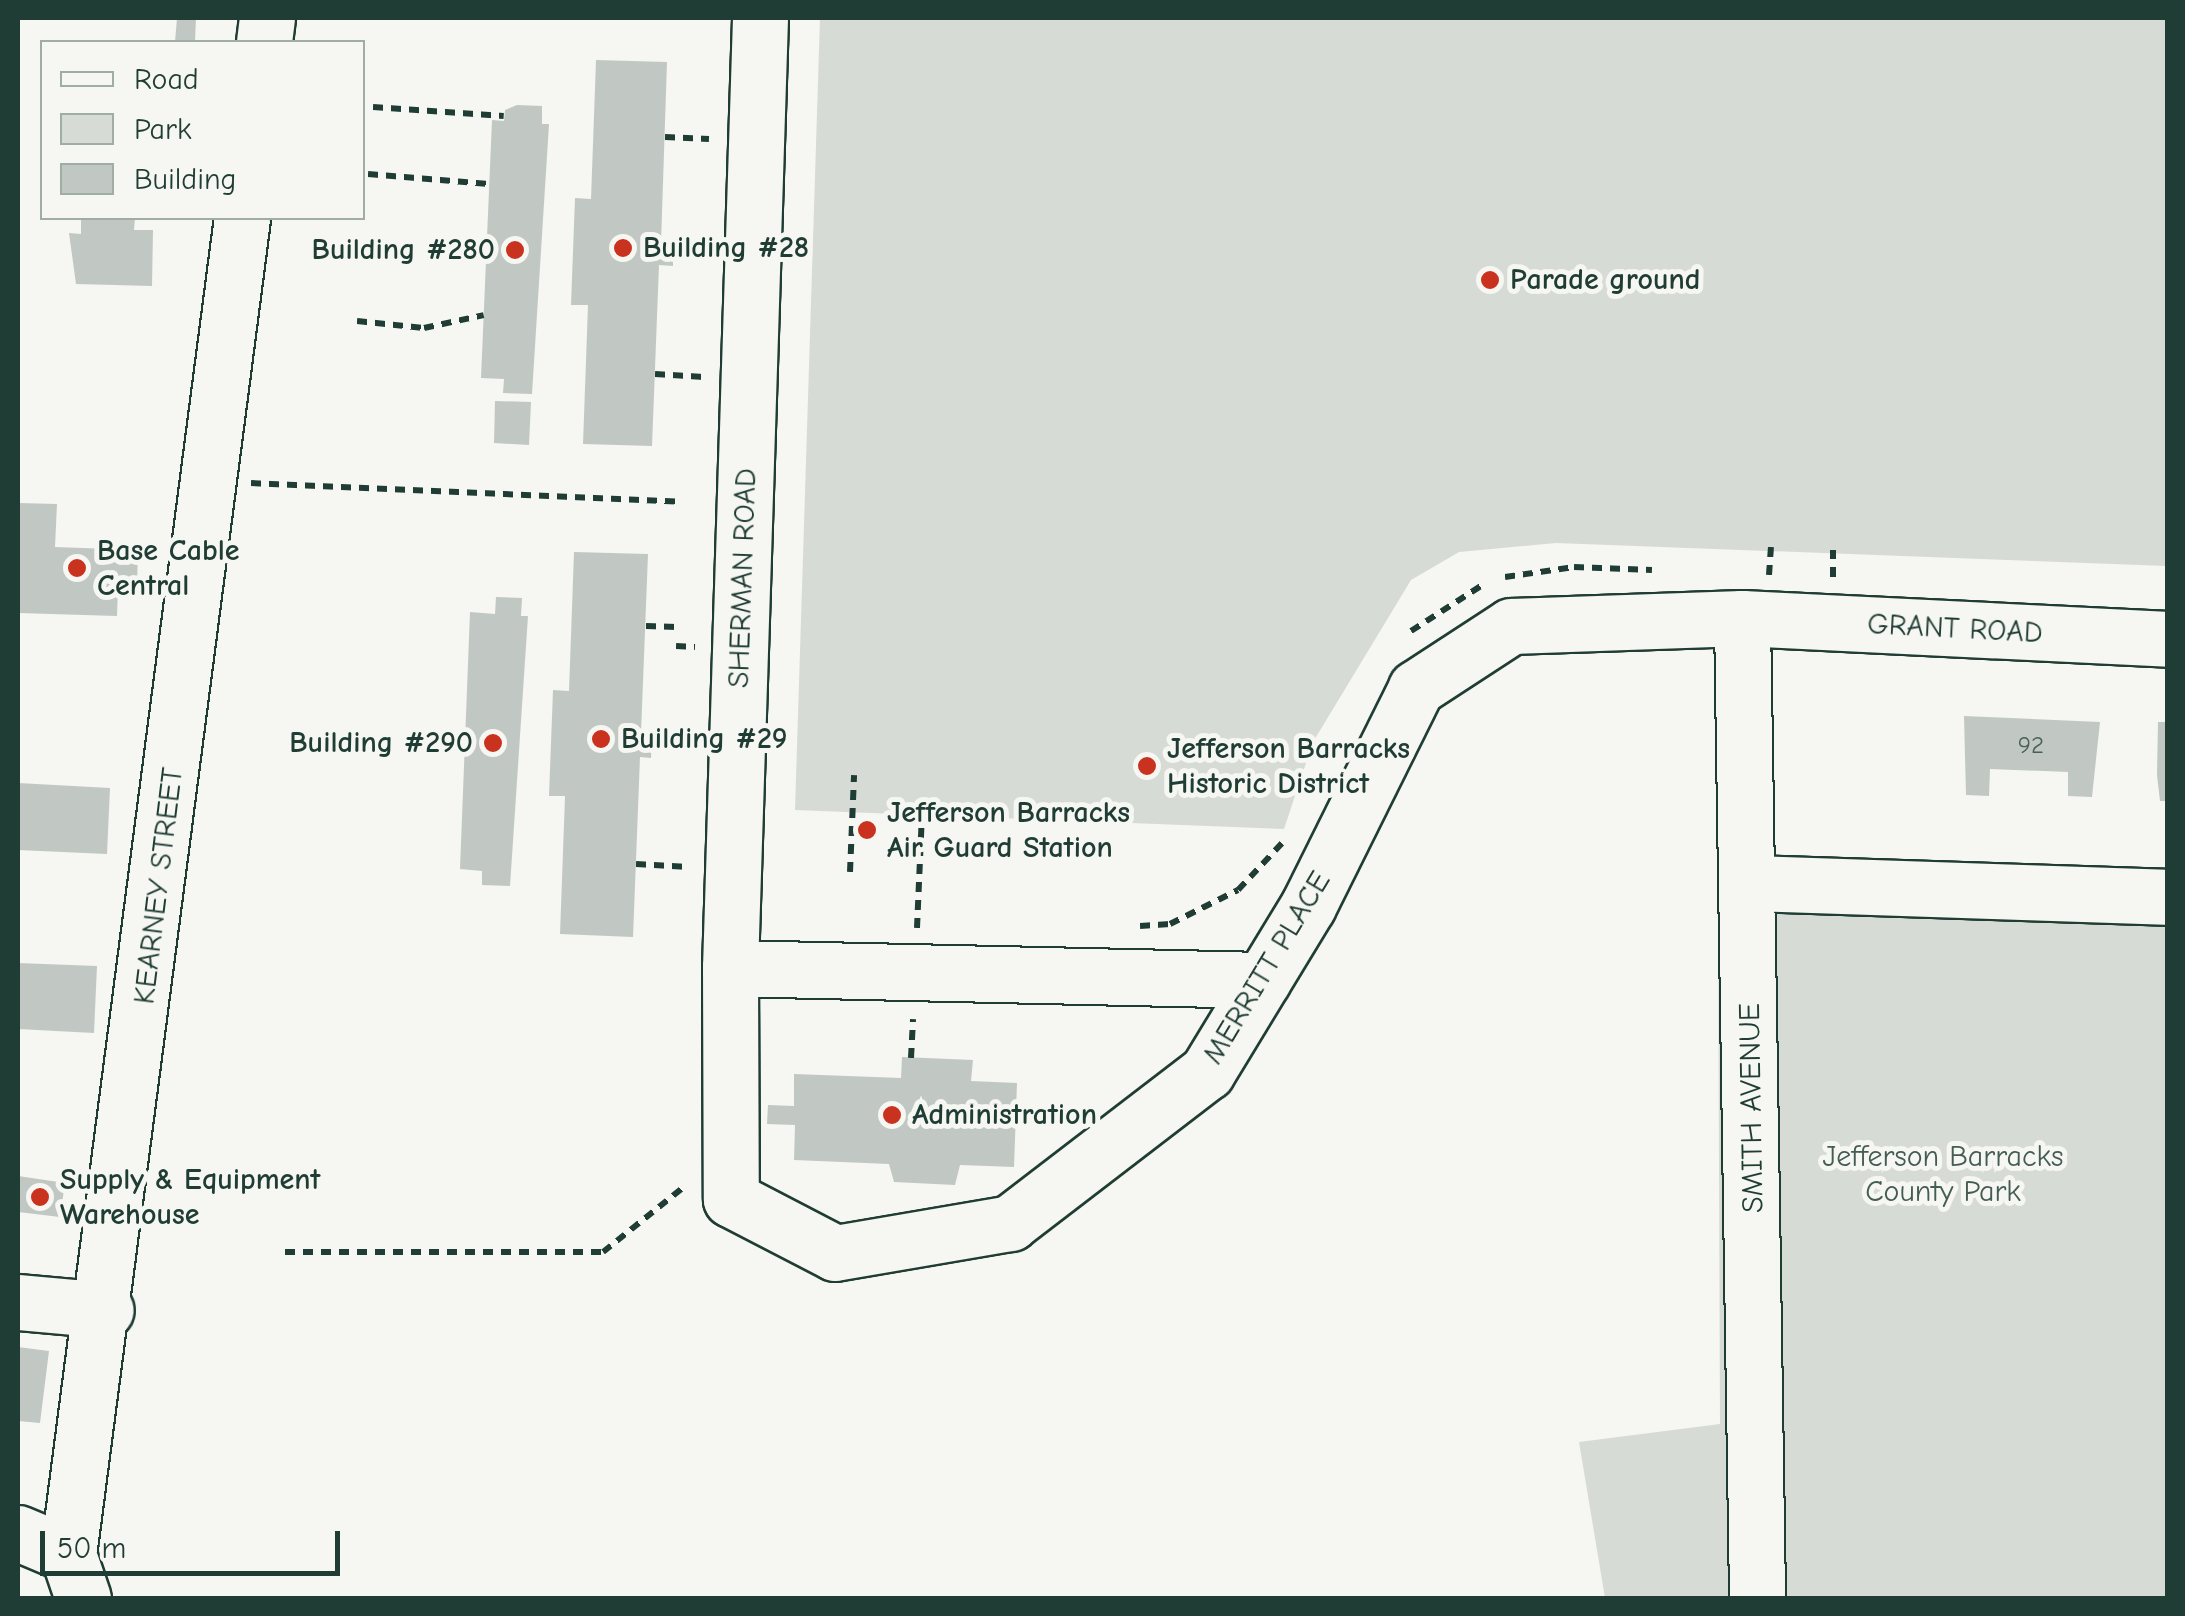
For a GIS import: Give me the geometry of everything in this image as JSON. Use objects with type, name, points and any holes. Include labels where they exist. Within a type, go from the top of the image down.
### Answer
[{"type":"street","name":"SHERMAN ROAD","points":[[708,1192],[730,968],[760,18]]},
{"type":"street","name":"KEARNEY STREET","points":[[76,1576],[242,220]]},
{"type":"street","name":"GRANT ROAD","points":[[1756,596],[2168,639]]},
{"type":"street","name":"SMITH AVENUE","points":[[1756,596],[1749,883],[1757,1598]]},
{"type":"street","name":"MERRITT PLACE","points":[[708,1192],[835,1253],[1010,1223],[1207,1072],[1263,980],[1416,688],[1511,626],[1756,596]]},
{"type":"street","points":[[1749,883],[2168,897]]},
{"type":"street","points":[[730,968],[1263,980]]},
{"type":"street","points":[[18,1302],[106,1310]]},
{"type":"street","points":[[18,1533],[76,1576]]},
{"type":"path","points":[[373,107],[504,116]]},
{"type":"path","points":[[368,174],[489,184]]},
{"type":"path","points":[[673,254],[693,255]]},
{"type":"path","points":[[357,322],[424,328],[484,315]]},
{"type":"path","points":[[210,480],[682,502]]},
{"type":"path","points":[[1756,596],[1771,548]]},
{"type":"path","points":[[1832,577],[1834,550]]},
{"type":"path","points":[[646,626],[677,628]]},
{"type":"path","points":[[652,746],[672,747]]},
{"type":"path","points":[[850,872],[854,775]]},
{"type":"path","points":[[916,944],[922,814]]},
{"type":"path","points":[[636,864],[666,866]]},
{"type":"path","points":[[910,1058],[913,1014]]},
{"type":"path","points":[[286,1252],[603,1252],[708,1192]]},
{"type":"green space","name":"Parade ground","points":[[820,18],[2167,18],[2167,566],[1556,543],[1459,552],[1411,580],[1313,742],[1284,829],[795,810]]},
{"type":"green space","name":"Jefferson Barracks County Park","points":[[1718,911],[2167,924],[2167,1598],[1605,1598],[1579,1442],[1720,1424]]},
{"type":"building","points":[[177,18],[196,18],[195,40],[175,40]]},
{"type":"building","name":"Building #28","points":[[596,60],[667,62],[661,243],[673,243],[673,266],[659,265],[652,446],[583,444],[588,305],[571,305],[575,198],[591,199]]},
{"type":"building","name":"Building #280","points":[[517,105],[542,106],[542,124],[549,124],[532,394],[503,393],[504,379],[481,378],[492,120],[504,121],[505,110]]},
{"type":"building","points":[[81,220],[135,220],[134,230],[153,230],[152,286],[76,284],[69,233],[81,234]]},
{"type":"building","points":[[495,401],[531,402],[529,445],[494,443]]},
{"type":"building","name":"Base Cable Central","points":[[18,503],[57,504],[55,547],[138,550],[137,587],[118,586],[117,616],[18,613]]},
{"type":"building","name":"Building #29","points":[[574,552],[648,554],[641,733],[652,733],[651,758],[640,757],[633,937],[560,934],[565,796],[549,796],[553,690],[569,691]]},
{"type":"building","name":"Building #290","points":[[496,597],[522,598],[521,616],[528,616],[510,886],[482,885],[482,871],[460,869],[470,612],[495,614]]},
{"type":"building","points":[[1964,716],[2100,722],[2092,797],[2068,796],[2068,772],[1990,769],[1989,796],[1966,795]]},
{"type":"building","points":[[2158,722],[2168,722],[2168,801],[2160,801]]},
{"type":"building","points":[[18,783],[110,788],[107,854],[18,850]]},
{"type":"building","points":[[18,963],[97,966],[94,1033],[18,1029]]},
{"type":"building","name":"Administration","points":[[902,1057],[973,1060],[971,1081],[1017,1083],[1014,1167],[960,1165],[955,1185],[894,1182],[889,1164],[794,1160],[795,1125],[767,1124],[768,1105],[794,1106],[794,1074],[901,1078]]},
{"type":"building","name":"Supply & Equipment Warehouse","points":[[18,1176],[65,1183],[60,1217],[18,1212]]},
{"type":"building","points":[[18,1347],[49,1351],[40,1423],[18,1421]]},
{"type":"place","name":"Building #28","points":[[623,248]]},
{"type":"place","name":"Building #280","points":[[515,250]]},
{"type":"place","name":"Parade ground","points":[[1490,280]]},
{"type":"place","name":"Base Cable Central","points":[[77,568]]},
{"type":"place","name":"Building #29","points":[[601,739]]},
{"type":"place","name":"Building #290","points":[[493,743]]},
{"type":"place","name":"Jefferson Barracks Historic District","points":[[1147,766]]},
{"type":"place","name":"Jefferson Barracks Air Guard Station","points":[[867,830]]},
{"type":"place","name":"Administration","points":[[892,1115]]},
{"type":"place","name":"Supply & Equipment Warehouse","points":[[40,1197]]}]
